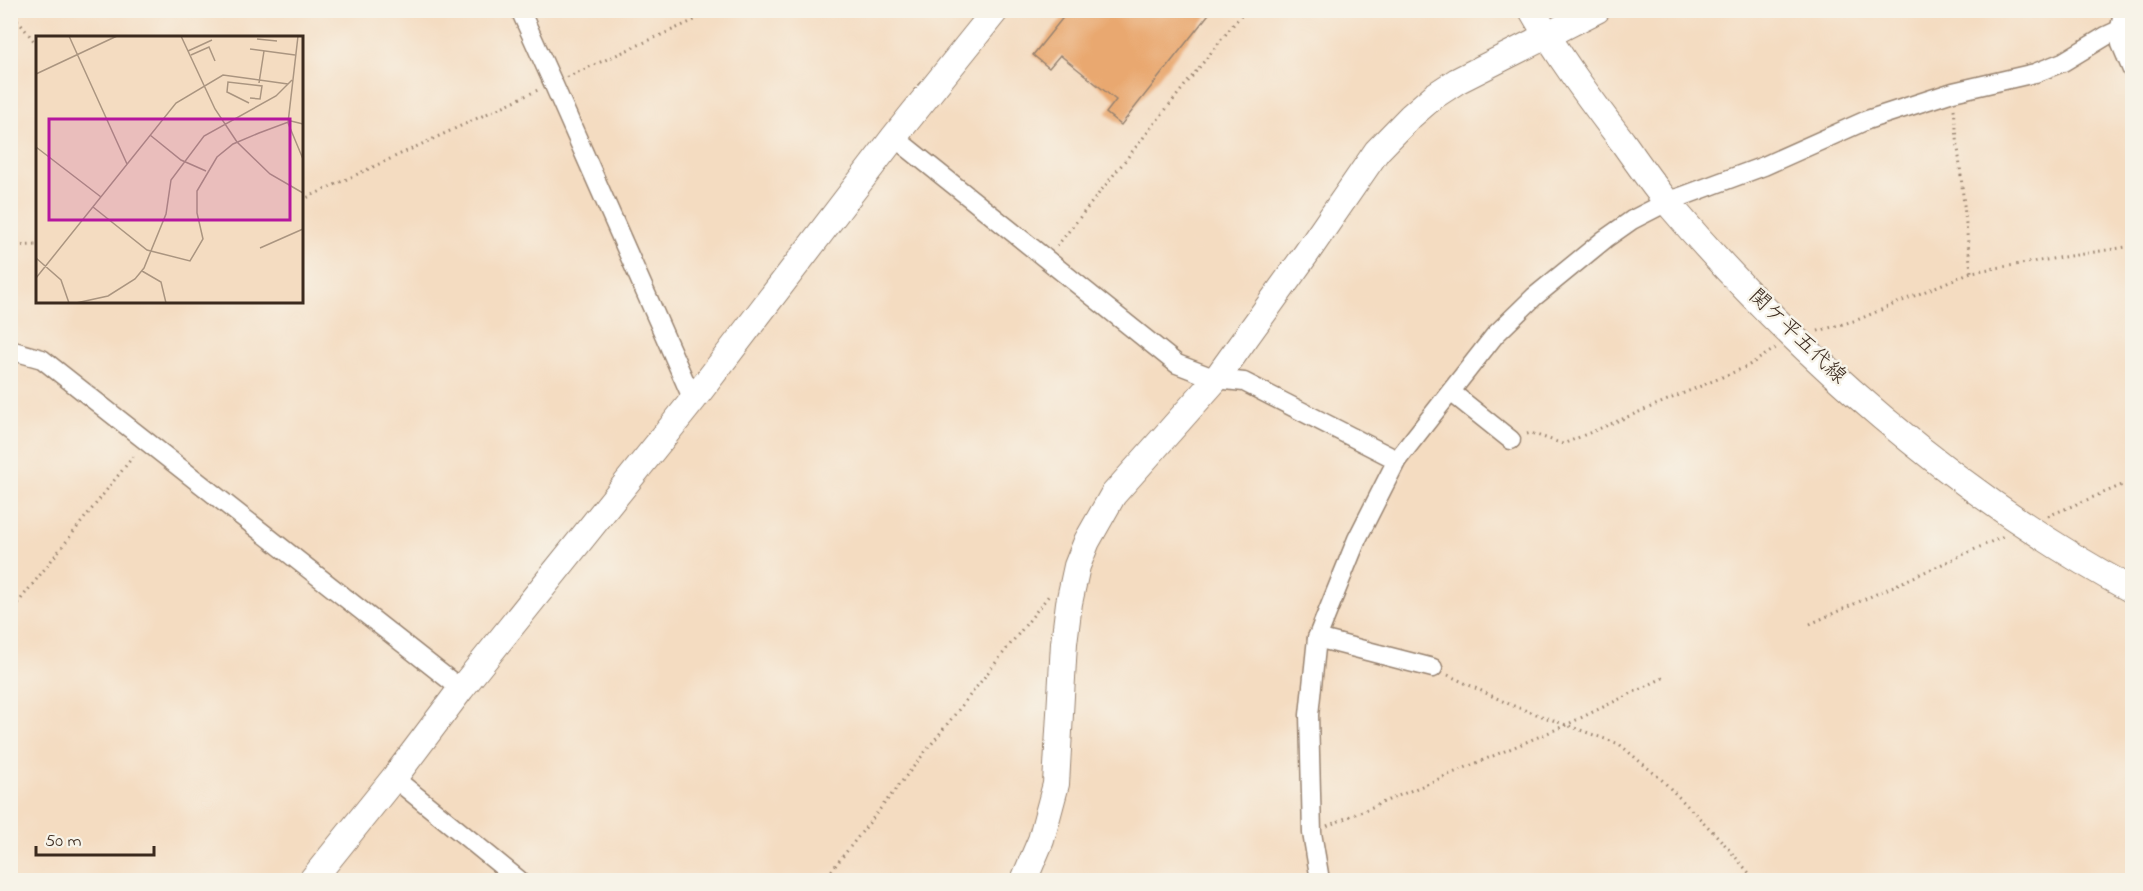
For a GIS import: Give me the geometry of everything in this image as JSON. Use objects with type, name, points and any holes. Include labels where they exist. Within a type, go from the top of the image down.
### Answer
[{"type":"street","points":[[519,10],[554,83],[693,400]]},
{"type":"street","points":[[312,880],[394,778],[461,689],[693,400],[894,137],[996,10]]},
{"type":"street","name":"関ケ平五代線","points":[[1532,10],[1546,36],[1667,202],[1734,277],[1772,314],[1879,415],[1966,483],[2059,547],[2133,590]]},
{"type":"street","points":[[1024,880],[1041,840],[1056,784],[1064,643],[1077,566],[1087,541],[1113,495],[1216,379],[1384,144],[1426,103],[1457,81],[1597,10]]},
{"type":"street","points":[[2123,10],[2126,27],[2121,44],[2133,70]]},
{"type":"street","points":[[1320,880],[1312,832],[1309,716],[1317,638],[1357,539],[1397,460],[1495,335],[1534,297],[1605,239],[1632,220],[1667,202],[1764,166],[1867,120],[1953,92],[2035,73],[2063,62],[2126,27]]},
{"type":"street","points":[[894,137],[1177,364],[1216,379],[1244,382],[1397,460]]},
{"type":"street","points":[[10,350],[42,359],[461,689]]},
{"type":"street","points":[[1451,392],[1511,440]]},
{"type":"street","points":[[1317,638],[1432,668]]},
{"type":"street","points":[[394,778],[519,880]]},
{"type":"path","points":[[303,200],[717,10]]},
{"type":"path","points":[[1046,259],[1245,10]]},
{"type":"path","points":[[10,11],[36,44]]},
{"type":"path","points":[[1953,92],[1971,272]]},
{"type":"path","points":[[10,246],[36,245]]},
{"type":"path","points":[[10,613],[147,440]]},
{"type":"path","points":[[1810,624],[2027,525],[2133,481]]},
{"type":"path","points":[[824,880],[1054,590]]},
{"type":"path","points":[[1432,668],[1511,705],[1619,744],[1662,780],[1720,839],[1755,880]]},
{"type":"path","points":[[1312,832],[1564,726],[1667,675]]},
{"type":"building","points":[[1069,10],[1212,10],[1121,125],[1106,113],[1116,100],[1060,55],[1049,68],[1033,55]]}]
